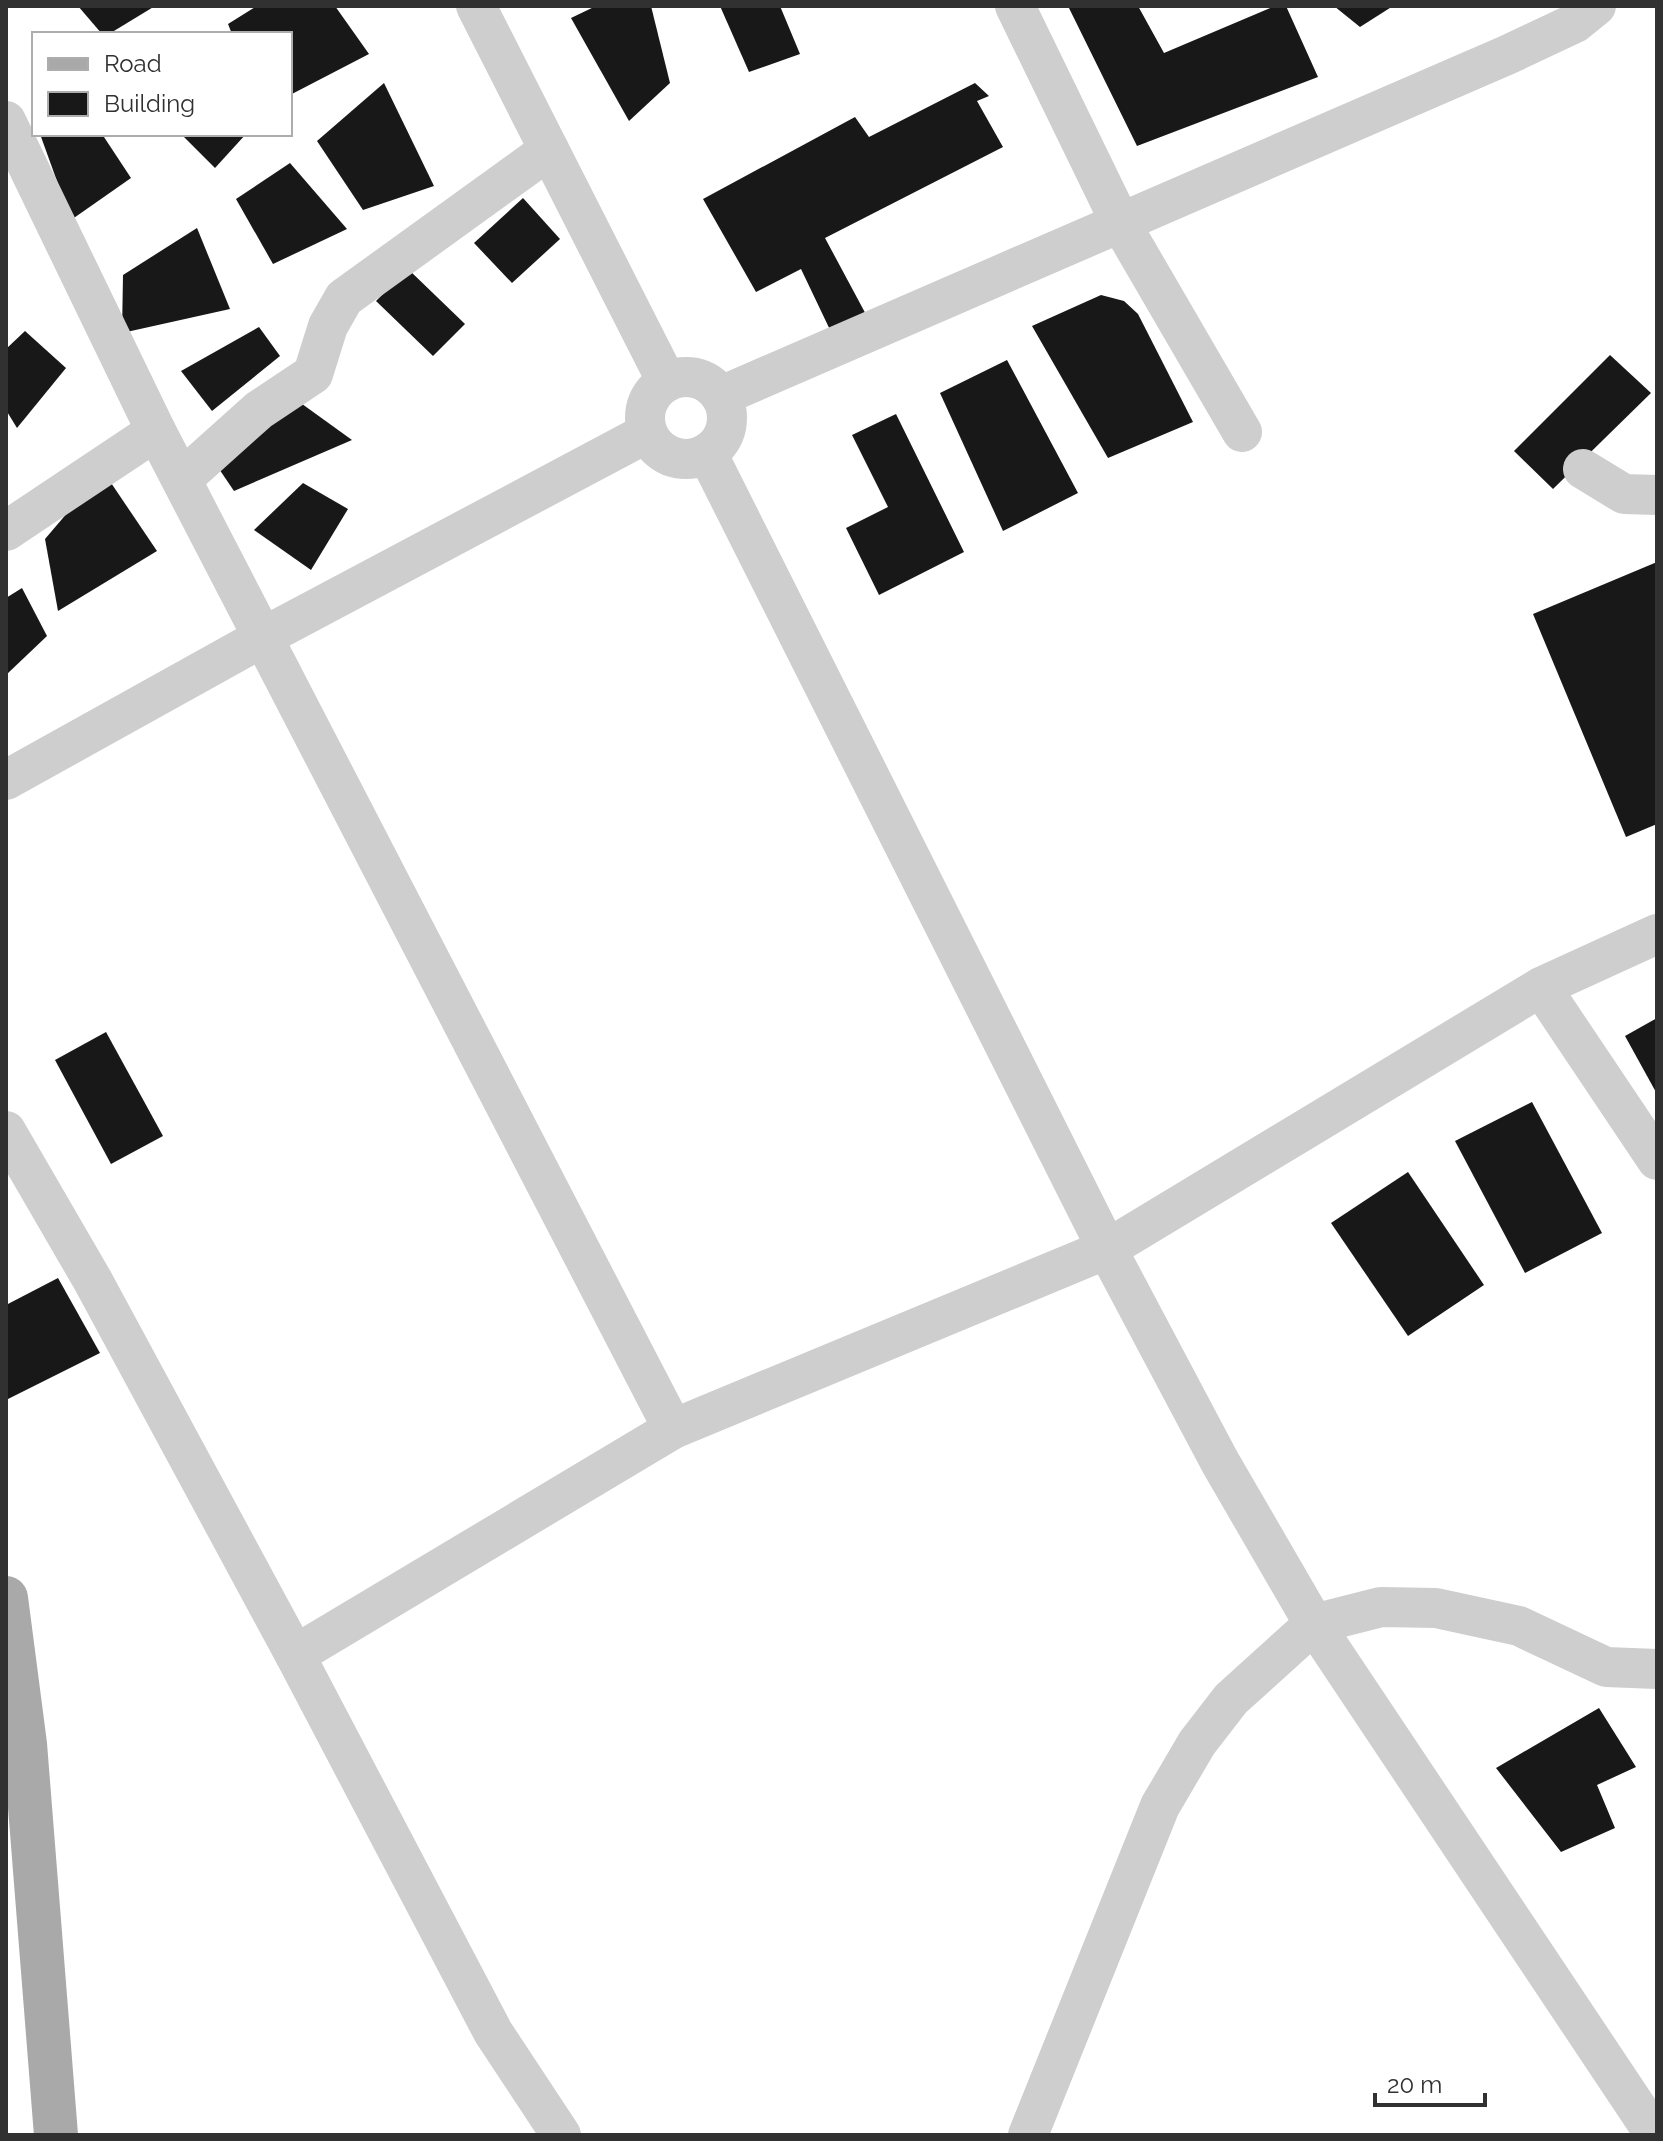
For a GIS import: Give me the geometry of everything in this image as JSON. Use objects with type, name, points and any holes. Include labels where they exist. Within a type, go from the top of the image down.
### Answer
[{"type":"main road","points":[[6,1598],[25,1744],[56,2135]]},
{"type":"street","points":[[476,6],[667,382]]},
{"type":"street","points":[[1015,6],[1121,224],[1242,432]]},
{"type":"street","points":[[721,396],[1507,55],[1575,23],[1596,6]]},
{"type":"street","points":[[6,121],[156,431],[265,636],[673,1429]]},
{"type":"street","points":[[182,479],[259,410],[313,374],[328,326],[344,298],[549,150]]},
{"type":"street","points":[[691,377],[703,380],[721,396],[726,409],[724,434],[707,453],[694,459],[666,455],[647,433],[647,404],[667,382],[691,377]]},
{"type":"street","points":[[6,531],[156,431]]},
{"type":"street","points":[[6,780],[265,636],[647,433]]},
{"type":"street","points":[[707,453],[1107,1249],[1220,1462],[1314,1624],[1655,2135]]},
{"type":"street","points":[[1583,469],[1624,494],[1657,495]]},
{"type":"street","points":[[295,1655],[673,1429],[1107,1249],[1541,987],[1657,934]]},
{"type":"street","points":[[1541,987],[1657,1160]]},
{"type":"street","points":[[6,1131],[93,1281],[295,1655],[493,2032],[561,2135]]},
{"type":"street","points":[[1028,2135],[1160,1806],[1197,1743],[1231,1699],[1314,1624],[1381,1607],[1436,1608],[1519,1626],[1606,1667],[1657,1669]]},
{"type":"building","points":[[78,6],[155,6],[112,32],[100,32]]},
{"type":"building","points":[[257,6],[335,6],[369,54],[292,94],[292,32],[231,32],[228,24]]},
{"type":"building","points":[[596,6],[651,6],[670,83],[629,121],[571,18]]},
{"type":"building","points":[[720,6],[780,6],[800,54],[749,72]]},
{"type":"building","points":[[1068,6],[1138,6],[1164,53],[1275,6],[1286,6],[1318,77],[1137,146]]},
{"type":"building","points":[[1334,6],[1393,6],[1360,27]]},
{"type":"building","points":[[384,83],[434,186],[363,210],[317,141]]},
{"type":"building","points":[[975,83],[989,96],[977,101],[1003,147],[825,238],[869,320],[832,334],[801,269],[756,292],[703,199],[855,117],[869,137]]},
{"type":"building","points":[[41,136],[103,136],[131,178],[71,220]]},
{"type":"building","points":[[183,136],[244,136],[215,168]]},
{"type":"building","points":[[290,163],[347,229],[273,264],[236,199]]},
{"type":"building","points":[[523,198],[560,239],[512,283],[474,243]]},
{"type":"building","points":[[197,228],[230,309],[122,333],[123,275]]},
{"type":"building","points":[[408,269],[465,324],[433,356],[376,301]]},
{"type":"building","points":[[1101,295],[1124,301],[1138,314],[1193,422],[1108,458],[1032,326]]},
{"type":"building","points":[[259,327],[280,356],[212,411],[181,371]]},
{"type":"building","points":[[25,331],[66,368],[17,428],[6,410],[6,349]]},
{"type":"building","points":[[1610,355],[1651,393],[1553,489],[1514,451]]},
{"type":"building","points":[[1007,360],[1078,493],[1003,531],[940,393]]},
{"type":"building","points":[[291,396],[352,440],[234,491],[213,460]]},
{"type":"building","points":[[896,414],[964,552],[879,595],[846,528],[888,507],[852,435]]},
{"type":"building","points":[[103,471],[157,551],[58,611],[45,539]]},
{"type":"building","points":[[303,483],[348,509],[311,570],[254,530]]},
{"type":"building","points":[[1657,562],[1657,824],[1626,837],[1533,614]]},
{"type":"building","points":[[22,588],[47,636],[6,675],[6,598]]},
{"type":"building","points":[[1657,1018],[1657,1094],[1625,1036]]},
{"type":"building","points":[[106,1032],[163,1136],[111,1164],[55,1060]]},
{"type":"building","points":[[1532,1102],[1602,1233],[1525,1273],[1455,1141]]},
{"type":"building","points":[[1408,1172],[1484,1285],[1408,1336],[1331,1223]]},
{"type":"building","points":[[58,1278],[100,1353],[6,1400],[6,1305]]},
{"type":"building","points":[[1599,1708],[1636,1767],[1597,1785],[1615,1828],[1561,1852],[1496,1768]]}]
